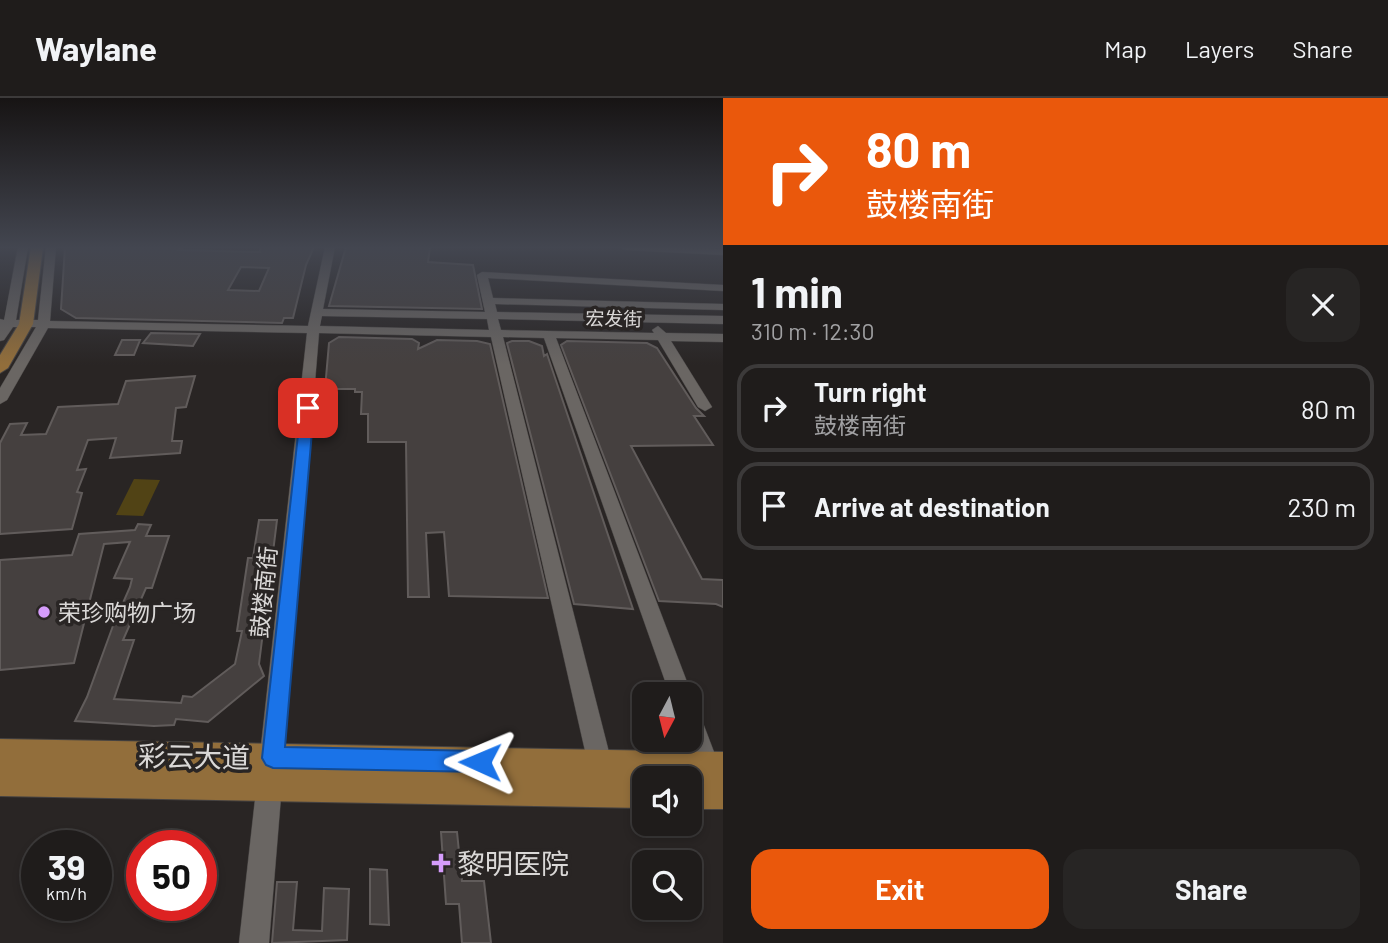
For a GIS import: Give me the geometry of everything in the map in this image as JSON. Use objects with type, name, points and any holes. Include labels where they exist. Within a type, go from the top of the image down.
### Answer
[{"type":"main road","points":[[0,368],[26,324],[35,286]]},
{"type":"main road","name":"彩云大道","points":[[0,753],[632,792]]},
{"type":"main road","name":"彩云大道","points":[[0,781],[600,764],[715,765]]},
{"type":"main road","points":[[702,794],[723,794]]},
{"type":"street","points":[[0,337],[13,286]]},
{"type":"street","points":[[0,400],[44,324],[43,286]]},
{"type":"street","name":"鼓楼南街","points":[[254,943],[315,321],[322,286]]},
{"type":"street","points":[[485,286],[600,764]]},
{"type":"street","points":[[633,286],[705,407]]},
{"type":"street","points":[[672,286],[723,288]]},
{"type":"street","points":[[489,301],[723,307]]},
{"type":"street","points":[[315,321],[494,324],[652,319],[723,320]]},
{"type":"street","name":"宏发街","points":[[4,323],[315,321],[494,324],[549,335],[723,338]]},
{"type":"street","points":[[549,335],[676,682]]},
{"type":"street","points":[[702,741],[715,765]]},
{"type":"shaded area","points":[[134,479],[160,480],[143,516],[116,515]]},
{"type":"building","points":[[62,286],[230,286],[228,290],[259,291],[261,286],[301,286],[293,318],[284,318],[282,323],[76,318],[61,309]]},
{"type":"building","points":[[335,286],[477,286],[482,309],[329,306]]},
{"type":"building","points":[[151,333],[200,334],[193,346],[143,343]]},
{"type":"building","points":[[339,337],[412,339],[419,343],[418,349],[437,340],[490,344],[548,598],[449,596],[444,532],[426,533],[429,597],[408,597],[406,442],[368,442],[368,414],[361,414],[362,392],[355,392],[355,389],[325,389],[329,343]]},
{"type":"building","points":[[122,340],[140,340],[134,355],[115,355]]},
{"type":"building","points":[[529,341],[542,346],[544,356],[547,354],[633,609],[574,604],[507,343]]},
{"type":"building","points":[[567,341],[647,343],[657,348],[704,416],[694,416],[713,445],[631,446],[702,579],[723,580],[723,607],[716,604],[659,601],[561,345]]},
{"type":"building","points":[[195,376],[186,407],[176,408],[172,441],[182,441],[180,453],[110,458],[116,438],[88,440],[77,470],[86,469],[77,492],[82,493],[72,529],[0,534],[0,443],[10,424],[27,423],[21,435],[46,434],[58,407],[118,404],[126,381]]},
{"type":"building","points":[[259,520],[277,520],[259,664],[264,676],[208,722],[176,719],[174,725],[154,726],[75,721],[130,587],[132,579],[114,578],[130,542],[104,544],[74,663],[0,670],[0,560],[72,555],[79,534],[135,530],[138,524],[151,525],[146,536],[169,536],[152,588],[146,588],[123,640],[134,640],[114,699],[181,703],[183,696],[192,697],[235,664],[242,631],[237,631],[248,558],[253,558]]},
{"type":"building","points":[[441,832],[457,832],[462,881],[484,881],[491,943],[462,943],[459,904],[446,904]]},
{"type":"building","points":[[370,869],[387,870],[389,925],[370,924]]},
{"type":"building","points":[[277,882],[297,882],[293,930],[322,931],[324,888],[349,889],[347,940],[272,943]]},
{"type":"place","name":"荣珍购物广场","points":[[44,612]]},
{"type":"place","name":"黎明医院","points":[[441,863]]},
{"type":"route","points":[[308,408],[273,758],[480,762]]}]
